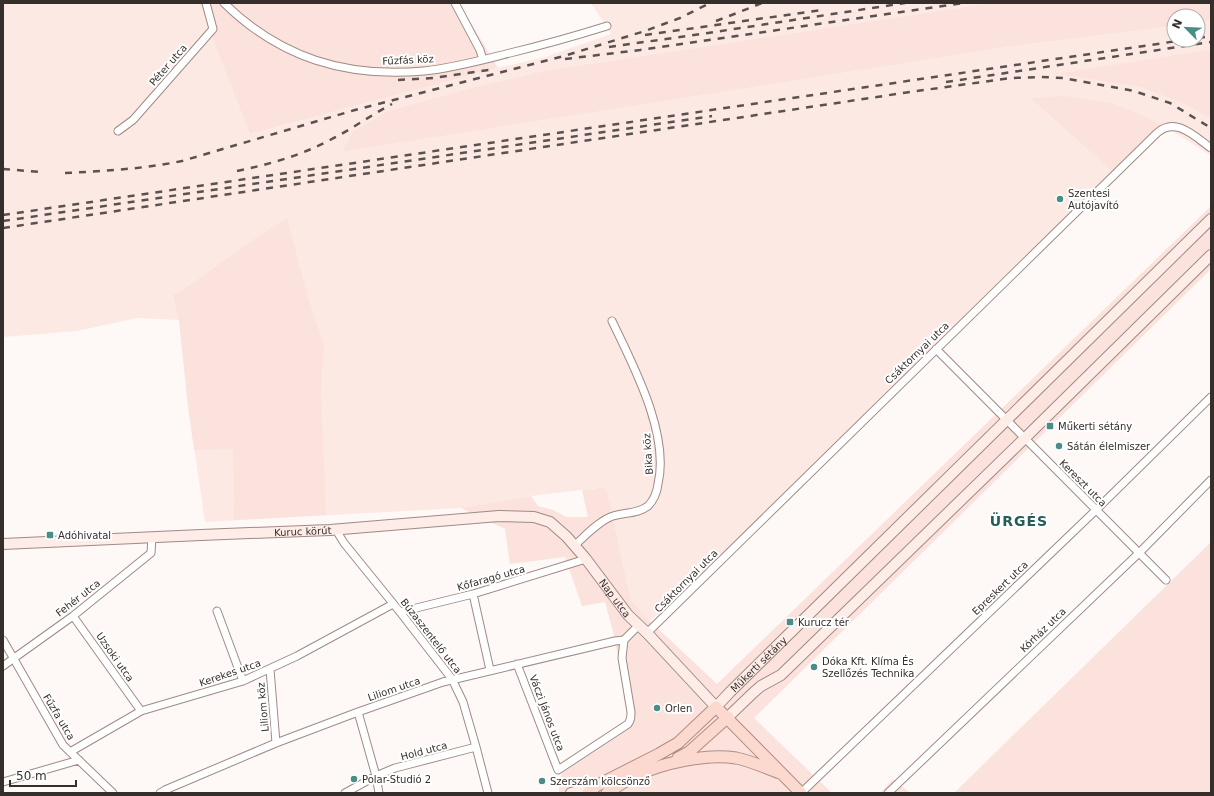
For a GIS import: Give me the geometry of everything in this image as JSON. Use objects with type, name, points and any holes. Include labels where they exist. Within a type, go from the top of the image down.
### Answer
[{"type":"main road","points":[[592,790],[678,743],[716,707],[728,717],[801,793]]},
{"type":"main road","points":[[664,766],[689,752],[728,717]]},
{"type":"main road","points":[[607,793],[637,775],[664,766],[697,758],[736,758],[782,774]]},
{"type":"street","name":"Péter utca","points":[[118,131],[133,120],[213,29],[206,3]]},
{"type":"street","name":"Fűzfás köz","points":[[224,3],[249,24],[290,50],[321,62],[368,72],[425,70],[483,60],[607,26]]},
{"type":"street","points":[[455,3],[480,50],[483,60]]},
{"type":"street","name":"Csáktornyai utca","points":[[647,633],[1162,129],[1170,126],[1178,127],[1211,148]]},
{"type":"street","name":"Műkerti sétány","points":[[716,707],[1211,219]]},
{"type":"street","name":"Műkerti sétány","points":[[728,717],[761,686],[781,675],[1211,255]]},
{"type":"street","name":"Bika köz","points":[[574,545],[607,519],[638,511],[648,506],[657,492],[659,481],[660,451],[648,402],[612,321]]},
{"type":"street","name":"Kereszt utca","points":[[936,349],[1166,580]]},
{"type":"street","name":"Epreskert utca","points":[[801,793],[1096,510],[1211,397]]},
{"type":"street","name":"Kórház utca","points":[[888,793],[1139,552],[1211,480]]},
{"type":"street","name":"Kuruc körút","points":[[3,544],[336,530],[463,518],[526,516],[550,522],[560,530],[586,559]]},
{"type":"street","name":"Búzaszentelő utca","points":[[336,530],[344,543],[452,679],[463,702],[488,793]]},
{"type":"street","name":"Fehér utca","points":[[3,666],[73,616],[151,553],[152,537]]},
{"type":"street","name":"Nap utca","points":[[586,559],[628,615],[647,633]]},
{"type":"street","name":"Kőfaragó utca","points":[[400,612],[473,594],[586,559]]},
{"type":"street","points":[[473,594],[490,670]]},
{"type":"street","name":"Kerekes utca","points":[[70,752],[141,711],[243,681],[270,669],[393,604]]},
{"type":"street","points":[[217,611],[243,681]]},
{"type":"street","name":"Uzsoki utca","points":[[73,616],[141,711]]},
{"type":"street","points":[[624,640],[639,625]]},
{"type":"street","points":[[647,633],[716,707]]},
{"type":"street","name":"Fűzfa utca","points":[[3,640],[63,745],[113,793]]},
{"type":"street","name":"Liliom utca","points":[[160,793],[276,743],[452,679],[624,640]]},
{"type":"street","name":"Váczi János utca","points":[[517,664],[558,770],[630,722],[631,712],[622,658],[624,640]]},
{"type":"street","name":"Liliom köz","points":[[270,669],[276,743]]},
{"type":"street","points":[[358,712],[376,776],[379,793]]},
{"type":"street","name":"Hold utca","points":[[345,793],[376,776],[395,768],[476,747]]},
{"type":"street","points":[[3,782],[79,760]]},
{"type":"street","points":[[571,793],[592,790]]},
{"type":"shaded area","points":[[3,3],[199,3],[251,134],[498,68],[545,57],[611,34],[591,3],[991,3],[549,70],[474,87],[388,111],[353,131],[342,152],[1001,48],[1166,27],[1166,48],[1206,48],[1206,22],[1211,21],[1211,49],[1058,74],[1140,87],[1182,103],[1211,119],[1211,156],[1166,127],[1030,98],[1114,173],[936,349],[650,621],[631,600],[606,487],[531,496],[461,508],[205,522],[188,406],[179,320],[137,318],[77,331],[3,337]]},
{"type":"shaded area","points":[[199,3],[459,3],[498,68],[250,134]]},
{"type":"shaded area","points":[[991,3],[1211,3],[1211,21],[1206,22],[1206,8],[1166,8],[1166,27],[1001,48],[342,152],[353,131],[388,111],[474,87],[549,70]]},
{"type":"shaded area","points":[[1211,49],[1211,119],[1182,103],[1140,87],[1056,74]]},
{"type":"shaded area","points":[[1065,96],[1112,103],[1166,127],[1114,173],[1030,98]]},
{"type":"shaded area","points":[[1211,206],[1211,269],[754,718],[832,793],[559,793],[559,784],[562,773],[620,735],[629,720],[614,635],[605,602],[582,606],[565,557],[510,564],[505,529],[461,508],[531,496],[538,506],[553,510],[566,517],[588,517],[582,490],[606,487],[631,600],[651,622],[717,684]]},
{"type":"shaded area","points":[[287,218],[307,294],[324,345],[321,386],[326,515],[234,520],[233,449],[194,450],[179,320],[173,295],[183,290],[254,239]]},
{"type":"shaded area","points":[[1211,542],[1211,793],[954,793]]},
{"type":"shaded area","points":[[893,779],[910,793],[880,793]]},
{"type":"railway","points":[[65,173],[138,168],[182,161],[355,110],[564,56],[645,31],[680,18],[710,3]]},
{"type":"railway","points":[[716,21],[762,3]]},
{"type":"railway","points":[[609,47],[905,3]]},
{"type":"railway","points":[[565,59],[640,50],[963,3]]},
{"type":"railway","points":[[645,35],[822,10]]},
{"type":"railway","points":[[1206,37],[1211,36]]},
{"type":"railway","points":[[946,82],[1211,42]]},
{"type":"railway","points":[[3,215],[1166,43]]},
{"type":"railway","points":[[398,80],[433,78],[489,70]]},
{"type":"railway","points":[[3,228],[1011,78],[1063,78],[1134,91],[1170,103],[1211,128]]},
{"type":"railway","points":[[237,171],[296,155],[319,146],[392,104]]},
{"type":"railway","points":[[3,221],[712,116]]},
{"type":"railway","points":[[3,169],[41,172]]},
{"type":"place","name":"Szentesi Autójavító","points":[[1060,199]]},
{"type":"place","name":"Műkerti sétány","points":[[1050,426]]},
{"type":"place","name":"Sátán élelmiszer","points":[[1059,446]]},
{"type":"place","name":"Adóhivatal","points":[[50,535]]},
{"type":"place","name":"Kurucz tér","points":[[790,622]]},
{"type":"place","name":"Dóka Kft. Klíma És Szellőzés Technika","points":[[814,667]]},
{"type":"place","name":"Orlen","points":[[657,708]]},
{"type":"place","name":"Polar-Studió 2","points":[[354,779]]},
{"type":"place","name":"Szerszám kölcsönző","points":[[542,781]]},
{"type":"district","name":"ÜRGÉS","points":[[1019,521]]}]
